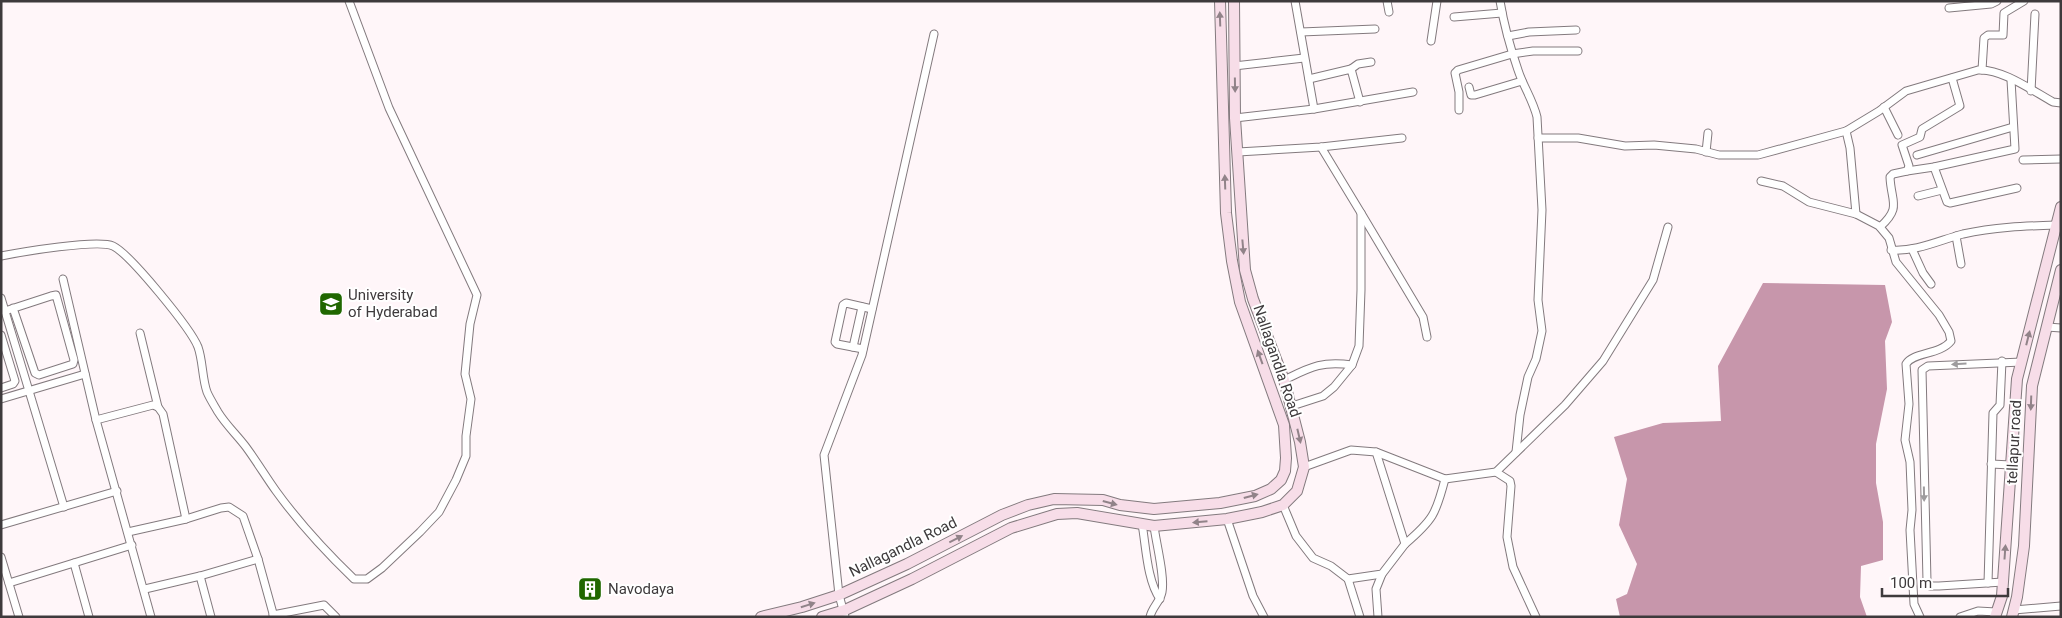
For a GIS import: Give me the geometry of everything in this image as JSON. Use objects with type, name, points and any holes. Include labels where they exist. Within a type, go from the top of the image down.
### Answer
[{"type":"main road","name":"Nallagandla Road","points":[[761,617],[802,607],[839,595],[907,564],[1002,515],[1028,505],[1054,499],[1103,500],[1120,505],[1158,509],[1220,503],[1256,496],[1271,489],[1281,480],[1285,471],[1284,425],[1240,302],[1232,261],[1226,213],[1220,1]]},
{"type":"main road","name":"Nallagandla Road","points":[[822,617],[845,614],[1011,528],[1057,514],[1077,513],[1154,526],[1227,519],[1262,512],[1283,505],[1297,492],[1304,467],[1292,406],[1253,299],[1245,270],[1235,118],[1234,1]]},
{"type":"main road","points":[[1995,615],[2002,596],[2017,379],[2061,207]]},
{"type":"main road","name":"tellapur road","points":[[2013,613],[2017,598],[2024,535],[2032,386],[2061,270]]},
{"type":"main road","points":[[1240,302],[1253,299]]},
{"type":"main road","points":[[2006,533],[2024,535]]},
{"type":"street","points":[[1,256],[103,243],[116,247],[168,303],[195,340],[199,349],[207,392],[211,400],[226,423],[245,445],[277,493],[334,559],[354,579],[367,579],[382,568],[439,512],[466,456],[466,436],[471,399],[465,374],[470,324],[477,295],[389,108],[349,1]]},
{"type":"street","points":[[1296,1],[1314,109]]},
{"type":"street","points":[[1387,1],[1389,12]]},
{"type":"street","points":[[1431,42],[1437,1]]},
{"type":"street","points":[[1500,1],[1512,54],[1534,106],[1538,138],[1542,210],[1538,300],[1542,331],[1536,359],[1528,377],[1522,405],[1516,452]]},
{"type":"street","points":[[1982,70],[1984,38],[1988,35],[2002,35],[2004,13],[2024,1]]},
{"type":"street","points":[[1949,8],[1966,4],[1993,2]]},
{"type":"street","points":[[1454,17],[1502,13]]},
{"type":"street","points":[[2031,90],[2035,14]]},
{"type":"street","points":[[1301,32],[1375,29]]},
{"type":"street","points":[[1508,36],[1529,32],[1576,30]]},
{"type":"street","points":[[845,614],[839,595],[824,455],[863,350],[934,34]]},
{"type":"street","points":[[1459,110],[1456,71],[1512,54],[1533,51],[1578,51]]},
{"type":"street","points":[[1234,66],[1304,58]]},
{"type":"street","points":[[1309,80],[1351,69],[1358,64],[1371,62]]},
{"type":"street","points":[[1351,69],[1360,102]]},
{"type":"street","points":[[1538,138],[1578,138],[1625,146],[1696,149],[1719,155],[1758,154],[1846,132],[1906,91],[1982,70],[1989,70],[2053,102],[2061,103]]},
{"type":"street","points":[[1907,171],[1909,164],[1902,145],[1920,137],[1922,129],[1960,106],[1952,78]]},
{"type":"street","points":[[1880,227],[1891,217],[1894,210],[1895,200],[1890,177],[1893,174],[2013,150],[2016,146],[2011,80]]},
{"type":"street","points":[[1469,87],[1470,93],[1473,95],[1522,81]]},
{"type":"street","points":[[1235,118],[1314,109],[1413,92]]},
{"type":"street","points":[[1884,107],[1898,135]]},
{"type":"street","points":[[1917,155],[2013,126]]},
{"type":"street","points":[[1846,132],[1850,148],[1856,214]]},
{"type":"street","points":[[1706,152],[1708,134]]},
{"type":"street","points":[[1238,152],[1322,147],[1402,138]]},
{"type":"street","points":[[1322,147],[1420,312],[1428,337]]},
{"type":"street","points":[[2023,160],[2061,159]]},
{"type":"street","points":[[1934,167],[1947,202],[1950,203],[2017,188]]},
{"type":"street","points":[[1761,181],[1783,186],[1809,202],[1856,214],[1880,227],[1889,238],[1896,262],[1939,315],[1951,339],[1950,343],[1943,348],[1910,359],[1906,364],[1909,404],[1905,440],[1910,462],[1912,510],[1910,530],[1914,604],[1920,617]]},
{"type":"street","points":[[1918,196],[1942,190]]},
{"type":"street","points":[[1292,406],[1322,396],[1334,387],[1352,365],[1359,346],[1361,213]]},
{"type":"street","points":[[1891,250],[1912,248],[1956,236],[2012,226],[2056,225]]},
{"type":"street","points":[[1304,467],[1351,450],[1376,452],[1445,479],[1496,472],[1565,405],[1603,361],[1653,280],[1668,227]]},
{"type":"street","points":[[1956,236],[1961,264]]},
{"type":"street","points":[[1912,248],[1922,273],[1930,284]]},
{"type":"street","points":[[63,279],[96,420],[145,589],[151,617]]},
{"type":"street","points":[[5,311],[14,308],[56,295],[74,360],[73,364],[39,375],[34,374],[14,308]]},
{"type":"street","points":[[1,298],[64,506]]},
{"type":"street","points":[[863,350],[835,342],[843,305],[872,309]]},
{"type":"street","points":[[853,347],[862,307]]},
{"type":"street","points":[[2047,327],[2061,328]]},
{"type":"street","points":[[857,330],[867,332]]},
{"type":"street","points":[[140,333],[158,407],[163,414],[186,519]]},
{"type":"street","points":[[1,335],[15,381],[13,384],[1,388]]},
{"type":"street","points":[[1988,583],[1993,413],[2000,405],[2005,361]]},
{"type":"street","points":[[2003,582],[1930,586],[1926,582],[1922,370],[1928,366],[2005,361],[2022,362]]},
{"type":"street","points":[[1284,380],[1311,367],[1325,363],[1352,365]]},
{"type":"street","points":[[1,399],[85,374]]},
{"type":"street","points":[[96,420],[153,405],[158,407]]},
{"type":"street","points":[[1376,452],[1405,544]]},
{"type":"street","points":[[1991,464],[2011,465]]},
{"type":"street","points":[[1496,472],[1510,481],[1512,486],[1507,537],[1513,567],[1536,617]]},
{"type":"street","points":[[1378,617],[1376,589],[1382,574],[1405,544],[1428,522],[1437,508],[1445,479]]},
{"type":"street","points":[[1,525],[117,491]]},
{"type":"street","points":[[1283,505],[1296,536],[1313,558],[1332,566],[1348,579],[1360,617]]},
{"type":"street","points":[[128,532],[229,507],[243,516],[258,559],[274,616],[324,605],[336,617]]},
{"type":"street","points":[[1227,519],[1250,596],[1264,617]]},
{"type":"street","points":[[1142,524],[1152,580],[1160,599]]},
{"type":"street","points":[[1150,617],[1160,599],[1163,586],[1154,526]]},
{"type":"street","points":[[5,579],[74,563],[132,545]]},
{"type":"street","points":[[1,556],[5,579],[19,617]]},
{"type":"street","points":[[145,589],[200,576],[258,559]]},
{"type":"street","points":[[74,563],[90,617]]},
{"type":"street","points":[[1348,579],[1382,574]]},
{"type":"street","points":[[200,576],[210,617]]},
{"type":"street","points":[[2013,613],[2061,606]]},
{"type":"street","points":[[1960,617],[1978,611],[1995,615]]},
{"type":"shaded area","points":[[1763,283],[1885,285],[1892,322],[1885,341],[1887,389],[1876,444],[1876,483],[1883,522],[1883,560],[1861,566],[1860,597],[1867,617],[1620,617],[1616,599],[1627,594],[1637,564],[1619,525],[1627,479],[1614,437],[1663,423],[1721,421],[1718,366]]},
{"type":"place","name":"University of Hyderabad","points":[[331,304]]},
{"type":"place","name":"Navodaya","points":[[590,589]]}]
